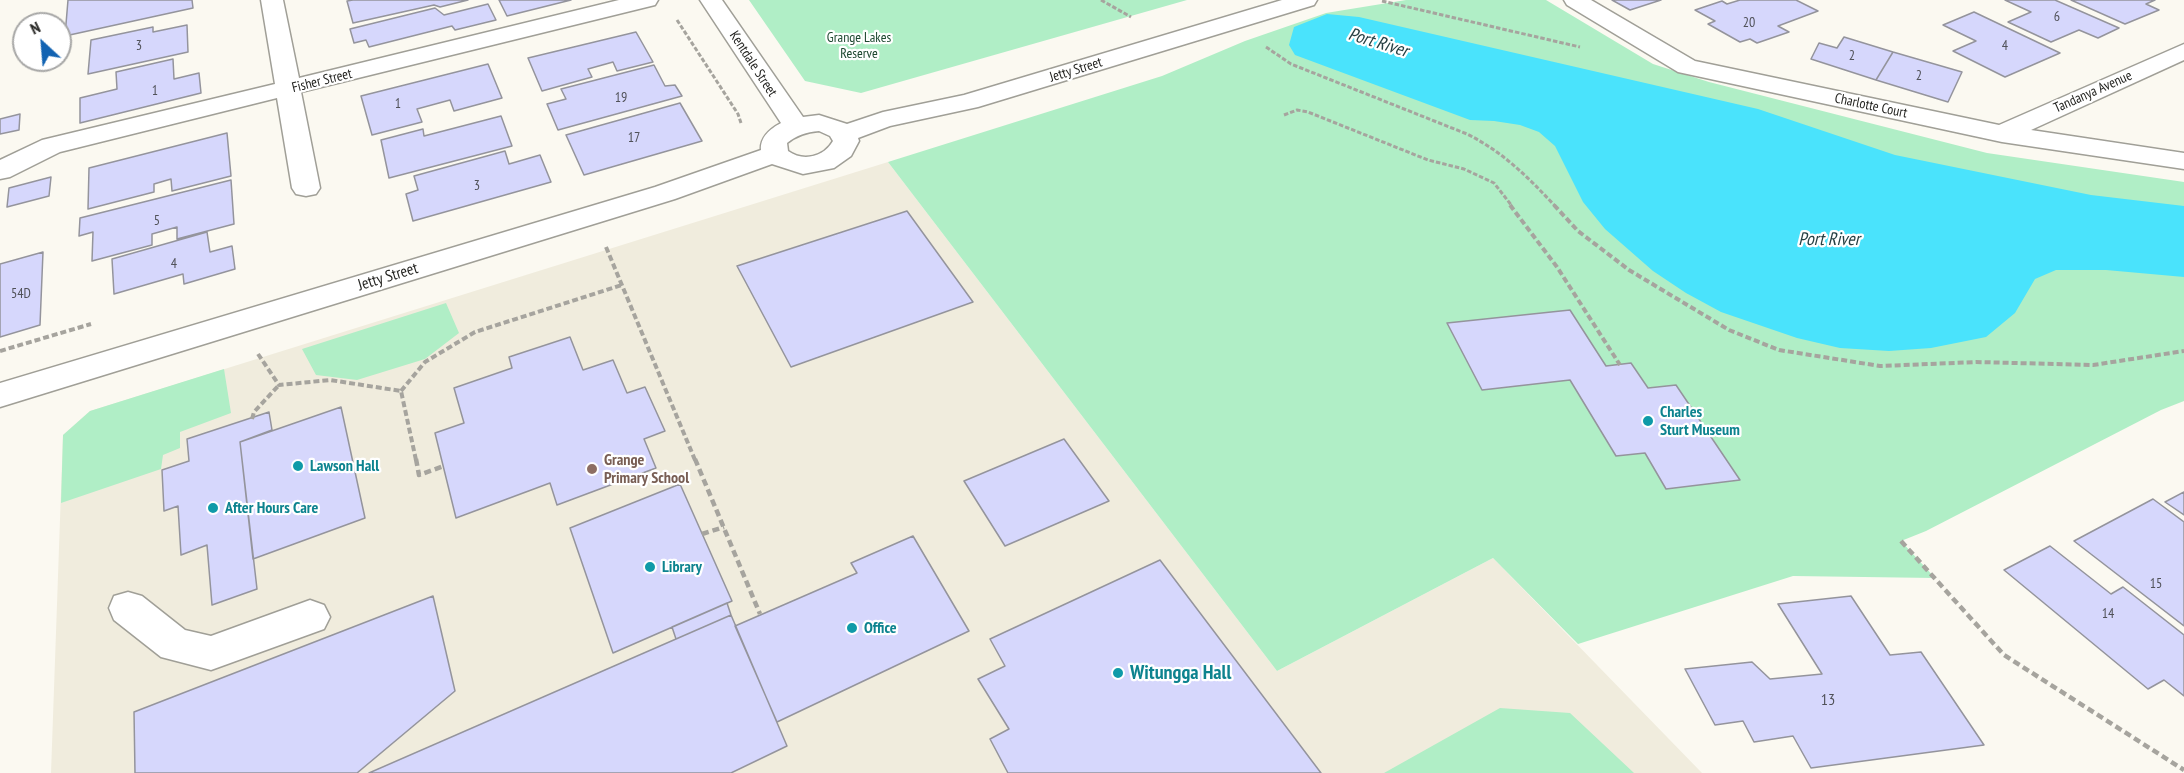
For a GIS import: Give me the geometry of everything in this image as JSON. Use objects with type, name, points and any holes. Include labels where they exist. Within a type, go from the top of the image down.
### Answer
[{"type":"street","points":[[272,0],[306,188]]},
{"type":"street","name":"Fisher Street","points":[[0,171],[51,146],[647,0]]},
{"type":"street","name":"Kentdale Street","points":[[711,0],[796,126]]},
{"type":"street","name":"Jetty Street","points":[[844,134],[883,120],[969,102],[1306,0]]},
{"type":"street","name":"Charlotte Court","points":[[1575,0],[1687,67],[2002,134],[2184,161]]},
{"type":"street","name":"Tandanya Avenue","points":[[2002,134],[2184,51]]},
{"type":"street","points":[[830,125],[844,134],[846,141],[838,155],[816,164],[790,164],[781,160],[773,148],[774,142],[786,130],[796,126],[830,125]]},
{"type":"street","name":"Jetty Street","points":[[0,395],[665,194],[775,154]]},
{"type":"street","points":[[128,609],[175,645],[211,653],[310,617]]},
{"type":"path","points":[[1101,0],[1137,20]]},
{"type":"path","points":[[1382,1],[1585,48]]},
{"type":"path","points":[[673,15],[738,114]]},
{"type":"path","points":[[1265,46],[1291,64],[1467,134],[1491,146],[1523,171],[1578,231],[1629,270],[1729,330],[1779,350],[1880,366],[1976,362],[2093,365],[2184,351]]},
{"type":"path","points":[[1284,115],[1298,110],[1308,112],[1428,160],[1464,169],[1494,183],[1557,267],[1620,365]]},
{"type":"path","points":[[592,216],[760,614]]},
{"type":"path","points":[[401,391],[424,362],[475,332],[622,285]]},
{"type":"path","points":[[258,354],[279,385]]},
{"type":"path","points":[[252,419],[254,412],[279,385],[330,380],[401,391]]},
{"type":"path","points":[[401,391],[419,476],[444,466]]},
{"type":"path","points":[[702,534],[724,527]]},
{"type":"path","points":[[1901,541],[2004,655],[2184,770]]},
{"type":"shaded area","name":"Grange Primary School","points":[[888,162],[1277,671],[1493,558],[1702,773],[51,773],[63,435],[90,411]]},
{"type":"green space","name":"Grange Lakes Reserve","points":[[749,0],[1187,0],[861,93],[805,81]]},
{"type":"green space","points":[[1406,0],[1546,0],[1653,64],[1709,82],[1987,153],[2184,182],[2184,401],[2161,410],[1926,531],[1901,541],[1935,578],[1793,576],[1578,644],[1493,558],[1277,671],[888,162],[1162,76],[1245,41],[1326,13]]},
{"type":"green space","points":[[446,303],[459,333],[425,359],[357,380],[316,375],[302,349]]},
{"type":"green space","points":[[224,369],[231,413],[180,432],[180,448],[163,455],[161,469],[61,503],[63,435],[90,411]]},
{"type":"green space","points":[[1500,708],[1570,713],[1634,773],[1384,773]]},
{"type":"water","name":"Port River","points":[[1327,14],[1359,17],[1758,109],[1895,155],[2091,195],[2184,206],[2184,277],[2106,270],[2056,270],[2035,279],[2015,313],[1986,337],[1931,348],[1889,351],[1840,348],[1797,338],[1721,312],[1686,293],[1653,271],[1605,229],[1583,202],[1555,146],[1539,132],[1520,125],[1470,120],[1295,55],[1289,45],[1294,27]]},
{"type":"building","points":[[68,0],[192,0],[193,8],[72,34],[72,12],[67,12]]},
{"type":"building","points":[[468,0],[353,23],[347,1]]},
{"type":"building","points":[[499,0],[571,0],[507,16]]},
{"type":"building","points":[[1612,0],[1661,0],[1630,10]]},
{"type":"building","points":[[1740,0],[1796,0],[1818,11],[1778,26],[1789,32],[1757,43],[1750,39],[1740,42],[1708,24],[1715,21],[1695,10],[1722,1],[1727,4]]},
{"type":"building","points":[[2005,0],[2055,0],[2119,28],[2098,38],[2079,30],[2051,42],[2008,22],[2031,12]]},
{"type":"building","points":[[2071,0],[2155,0],[2146,4],[2159,10],[2125,24]]},
{"type":"building","points":[[488,4],[496,20],[455,30],[452,26],[369,47],[366,40],[354,43],[350,29],[435,8],[444,15]]},
{"type":"building","points":[[1974,12],[2060,53],[2005,77],[1953,51],[1976,41],[1943,25]]},
{"type":"building","points":[[187,25],[188,52],[88,74],[91,40],[153,27],[153,32]]},
{"type":"building","points":[[636,32],[653,62],[617,71],[613,62],[588,69],[592,77],[542,91],[528,58]]},
{"type":"building","points":[[1844,37],[1893,52],[1876,80],[1811,59],[1819,43],[1837,48]]},
{"type":"building","points":[[1893,52],[1962,72],[1948,102],[1876,80]]},
{"type":"building","points":[[173,59],[174,79],[199,73],[201,93],[80,123],[80,98],[117,89],[116,72]]},
{"type":"building","points":[[488,64],[502,98],[454,111],[450,100],[417,109],[422,122],[372,135],[361,96]]},
{"type":"building","points":[[654,65],[665,86],[675,85],[682,96],[558,130],[547,104],[566,99],[561,89]]},
{"type":"building","points":[[680,103],[702,141],[584,175],[566,135]]},
{"type":"building","points":[[20,114],[19,130],[0,134],[0,119]]},
{"type":"building","points":[[501,116],[512,146],[389,178],[381,140],[423,129],[424,136]]},
{"type":"building","points":[[227,133],[231,176],[172,191],[171,179],[154,184],[154,192],[88,209],[89,168]]},
{"type":"building","points":[[505,151],[509,164],[540,155],[551,182],[413,221],[406,194],[418,190],[414,176]]},
{"type":"building","points":[[51,177],[49,196],[7,207],[9,188]]},
{"type":"building","points":[[231,180],[234,224],[177,239],[177,227],[152,234],[152,245],[92,261],[93,232],[79,236],[80,218]]},
{"type":"building","points":[[907,211],[973,302],[791,367],[737,266]]},
{"type":"building","points":[[207,232],[210,252],[232,246],[235,269],[184,284],[183,274],[114,294],[112,259]]},
{"type":"building","points":[[43,252],[40,325],[0,337],[0,264]]},
{"type":"building","name":"Charles Sturt Museum","points":[[1570,310],[1606,366],[1631,363],[1648,388],[1676,385],[1740,480],[1666,489],[1645,453],[1616,456],[1570,380],[1482,390],[1447,323]]},
{"type":"building","points":[[570,337],[583,370],[613,360],[627,393],[645,387],[665,431],[644,439],[656,468],[557,505],[550,483],[456,518],[435,433],[464,423],[454,388],[512,368],[509,357]]},
{"type":"building","name":"Lawson Hall","points":[[341,407],[365,518],[253,559],[240,442]]},
{"type":"building","name":"After Hours Care","points":[[269,412],[272,430],[240,442],[257,589],[212,605],[207,545],[181,555],[178,506],[164,511],[162,470],[189,461],[187,439]]},
{"type":"building","points":[[1064,439],[1109,501],[1005,546],[964,481]]},
{"type":"building","name":"Library","points":[[680,484],[732,601],[613,653],[570,528]]},
{"type":"building","points":[[2184,492],[2184,515],[2165,502]]},
{"type":"building","points":[[2153,499],[2184,522],[2184,626],[2074,541]]},
{"type":"building","name":"Office","points":[[913,536],[969,631],[777,722],[735,626],[857,573],[851,563]]},
{"type":"building","points":[[2050,546],[2111,594],[2123,587],[2184,635],[2184,696],[2164,680],[2148,689],[2004,570]]},
{"type":"building","name":"Witungga Hall","points":[[1160,560],[1321,773],[1008,773],[990,739],[1009,729],[978,679],[1005,666],[990,639]]},
{"type":"building","points":[[433,596],[455,691],[357,773],[135,773],[134,712]]},
{"type":"building","points":[[1851,596],[1890,655],[1921,652],[1984,745],[1811,768],[1793,736],[1754,742],[1743,721],[1715,725],[1685,669],[1752,662],[1770,679],[1822,674],[1778,604]]},
{"type":"building","points":[[727,603],[731,615],[676,639],[672,627]]},
{"type":"building","points":[[731,615],[787,746],[731,773],[369,773]]},
{"type":"place","name":"Charles Sturt Museum","points":[[1648,421]]},
{"type":"place","name":"Lawson Hall","points":[[298,466]]},
{"type":"place","name":"Grange Primary School","points":[[592,469]]},
{"type":"place","name":"After Hours Care","points":[[213,508]]},
{"type":"place","name":"Library","points":[[650,567]]},
{"type":"place","name":"Office","points":[[852,628]]},
{"type":"place","name":"Witungga Hall","points":[[1118,673]]}]
